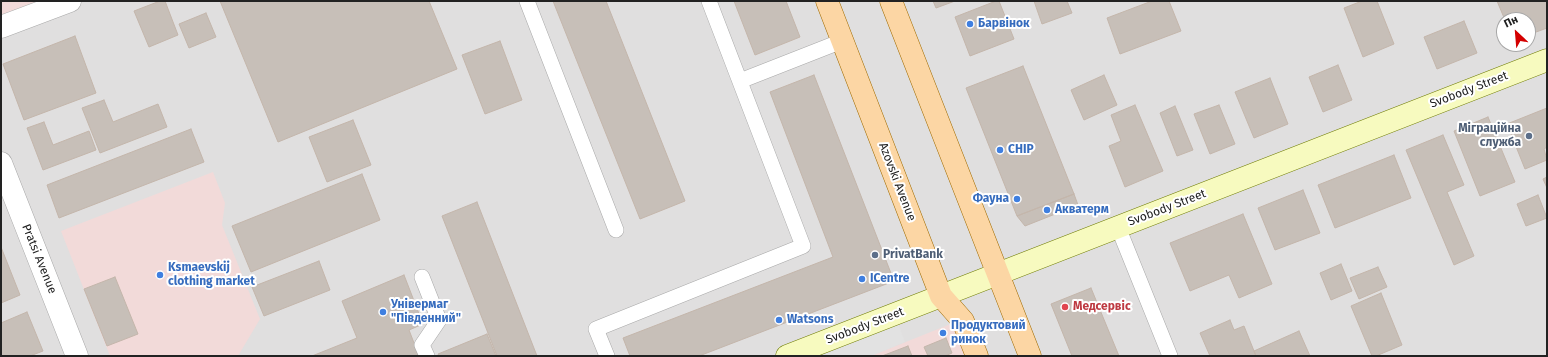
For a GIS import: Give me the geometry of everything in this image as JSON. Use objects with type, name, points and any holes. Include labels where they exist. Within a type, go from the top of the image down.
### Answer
[{"type":"main road","name":"Azovski Avenue","points":[[827,1],[941,296],[963,321],[977,356]]},
{"type":"main road","points":[[891,1],[1030,356]]},
{"type":"main road","name":"Svobody Street","points":[[787,356],[1547,60]]},
{"type":"street","points":[[1,27],[70,1]]},
{"type":"street","name":"Pratsi Avenue","points":[[1,163],[77,356]]},
{"type":"lane","points":[[528,1],[616,230]]},
{"type":"lane","points":[[607,356],[596,328],[803,246],[709,1]]},
{"type":"lane","points":[[740,81],[842,41]]},
{"type":"lane","points":[[1118,227],[1170,356]]},
{"type":"lane","points":[[422,277],[439,320],[422,345],[427,356]]},
{"type":"shaded area","points":[[1,1],[38,1],[1,15]]},
{"type":"shaded area","points":[[78,1],[1547,1],[1547,356],[1,356],[1,31]]},
{"type":"shaded area","name":"Ksmaevskij clothing market","points":[[213,172],[225,203],[222,225],[260,319],[238,356],[110,356],[61,231]]},
{"type":"shaded area","points":[[897,321],[905,342],[871,356],[810,356]]},
{"type":"shaded area","name":"Продуктовий ринок","points":[[953,323],[966,356],[871,356]]},
{"type":"building","points":[[160,1],[165,1],[178,35],[149,47],[134,11]]},
{"type":"building","points":[[220,1],[429,1],[457,69],[278,142]]},
{"type":"building","points":[[553,1],[606,1],[685,201],[640,219]]},
{"type":"building","points":[[734,1],[786,1],[800,37],[755,55]]},
{"type":"building","points":[[933,1],[955,1],[936,8]]},
{"type":"building","points":[[999,1],[1014,39],[970,56],[955,17]]},
{"type":"building","points":[[1034,1],[1067,1],[1072,13],[1042,24]]},
{"type":"building","points":[[1152,1],[1169,1],[1181,31],[1120,54],[1107,18]]},
{"type":"building","points":[[1362,1],[1377,1],[1394,44],[1363,57],[1344,8]]},
{"type":"building","points":[[1497,1],[1547,1],[1547,28],[1536,32],[1536,12],[1502,12]]},
{"type":"building","points":[[206,13],[216,37],[189,48],[179,24]]},
{"type":"building","points":[[1464,21],[1477,53],[1437,69],[1424,37]]},
{"type":"building","points":[[75,36],[96,93],[24,120],[3,64]]},
{"type":"building","points":[[500,41],[522,100],[485,114],[462,55]]},
{"type":"building","points":[[1338,65],[1352,100],[1323,112],[1309,77]]},
{"type":"building","points":[[1023,66],[1074,194],[1017,216],[966,88]]},
{"type":"building","points":[[814,75],[894,281],[699,356],[630,356],[623,338],[833,257],[770,92]]},
{"type":"building","points":[[1104,75],[1117,105],[1084,120],[1071,90]]},
{"type":"building","points":[[1270,78],[1288,124],[1254,138],[1235,92]]},
{"type":"building","points":[[104,100],[113,122],[158,104],[167,127],[100,153],[82,108]]},
{"type":"building","points":[[1135,105],[1163,171],[1125,187],[1109,146],[1121,141],[1111,115]]},
{"type":"building","points":[[1219,105],[1235,144],[1210,154],[1194,114]]},
{"type":"building","points":[[1175,106],[1193,150],[1177,156],[1160,113]]},
{"type":"building","name":"Міграційна служба","points":[[1547,108],[1547,147],[1544,149],[1547,160],[1525,169],[1507,124]]},
{"type":"building","points":[[1488,117],[1515,182],[1480,196],[1454,131]]},
{"type":"building","points":[[353,120],[371,165],[327,182],[309,137]]},
{"type":"building","points":[[44,122],[53,145],[89,131],[96,150],[43,170],[27,128]]},
{"type":"building","points":[[191,129],[204,162],[59,218],[47,185]]},
{"type":"building","points":[[1443,135],[1464,185],[1447,192],[1474,256],[1454,265],[1406,150]]},
{"type":"building","points":[[1394,155],[1411,198],[1335,228],[1318,185]]},
{"type":"building","points":[[362,174],[380,220],[251,272],[232,226]]},
{"type":"building","points":[[1547,177],[1547,188],[1543,179]]},
{"type":"building","points":[[1303,190],[1320,233],[1275,250],[1258,208]]},
{"type":"building","name":"Акватерм","points":[[1074,194],[1078,205],[1025,226],[1017,216]]},
{"type":"building","points":[[1538,195],[1547,218],[1526,226],[1517,204]]},
{"type":"building","points":[[477,202],[537,356],[497,356],[442,216]]},
{"type":"building","points":[[1243,214],[1272,284],[1239,298],[1229,275],[1190,291],[1170,243]]},
{"type":"building","points":[[1,247],[20,295],[1,303]]},
{"type":"building","points":[[319,261],[330,290],[264,316],[252,287]]},
{"type":"building","points":[[1341,264],[1352,291],[1331,300],[1320,273]]},
{"type":"building","points":[[1378,267],[1387,287],[1359,299],[1350,278]]},
{"type":"building","name":"Універмаг \"Південний\"","points":[[404,275],[423,324],[409,330],[419,356],[312,356],[357,338],[342,301]]},
{"type":"building","points":[[115,277],[138,334],[107,346],[84,289]]},
{"type":"building","points":[[1091,288],[1119,356],[1072,356],[1051,304]]},
{"type":"building","points":[[1381,293],[1402,345],[1376,356],[1372,356],[1351,306]]},
{"type":"building","points":[[27,312],[43,351],[30,356],[1,356],[1,323]]},
{"type":"building","points":[[1230,320],[1234,330],[1244,326],[1256,356],[1210,356],[1200,333]]},
{"type":"building","points":[[1299,331],[1310,356],[1256,356],[1254,351]]},
{"type":"building","points":[[487,334],[496,356],[439,356],[438,354]]},
{"type":"building","points":[[946,338],[952,353],[945,356],[928,356],[924,347]]},
{"type":"building","points":[[908,346],[912,356],[882,356]]},
{"type":"place","name":"Барвінок","points":[[970,24]]},
{"type":"place","name":"Міграційна служба","points":[[1529,136]]},
{"type":"place","name":"CHIP","points":[[1000,150]]},
{"type":"place","name":"Фауна","points":[[1017,199]]},
{"type":"place","name":"Акватерм","points":[[1047,210]]},
{"type":"place","name":"PrivatBank","points":[[875,255]]},
{"type":"place","name":"Ksmaevskij clothing market","points":[[160,275]]},
{"type":"place","name":"ICentre","points":[[862,279]]},
{"type":"place","name":"Медсервіс","points":[[1065,307]]},
{"type":"place","name":"Універмаг \"Південний\"","points":[[383,312]]},
{"type":"place","name":"Watsons","points":[[779,320]]},
{"type":"place","name":"Продуктовий ринок","points":[[943,333]]}]
